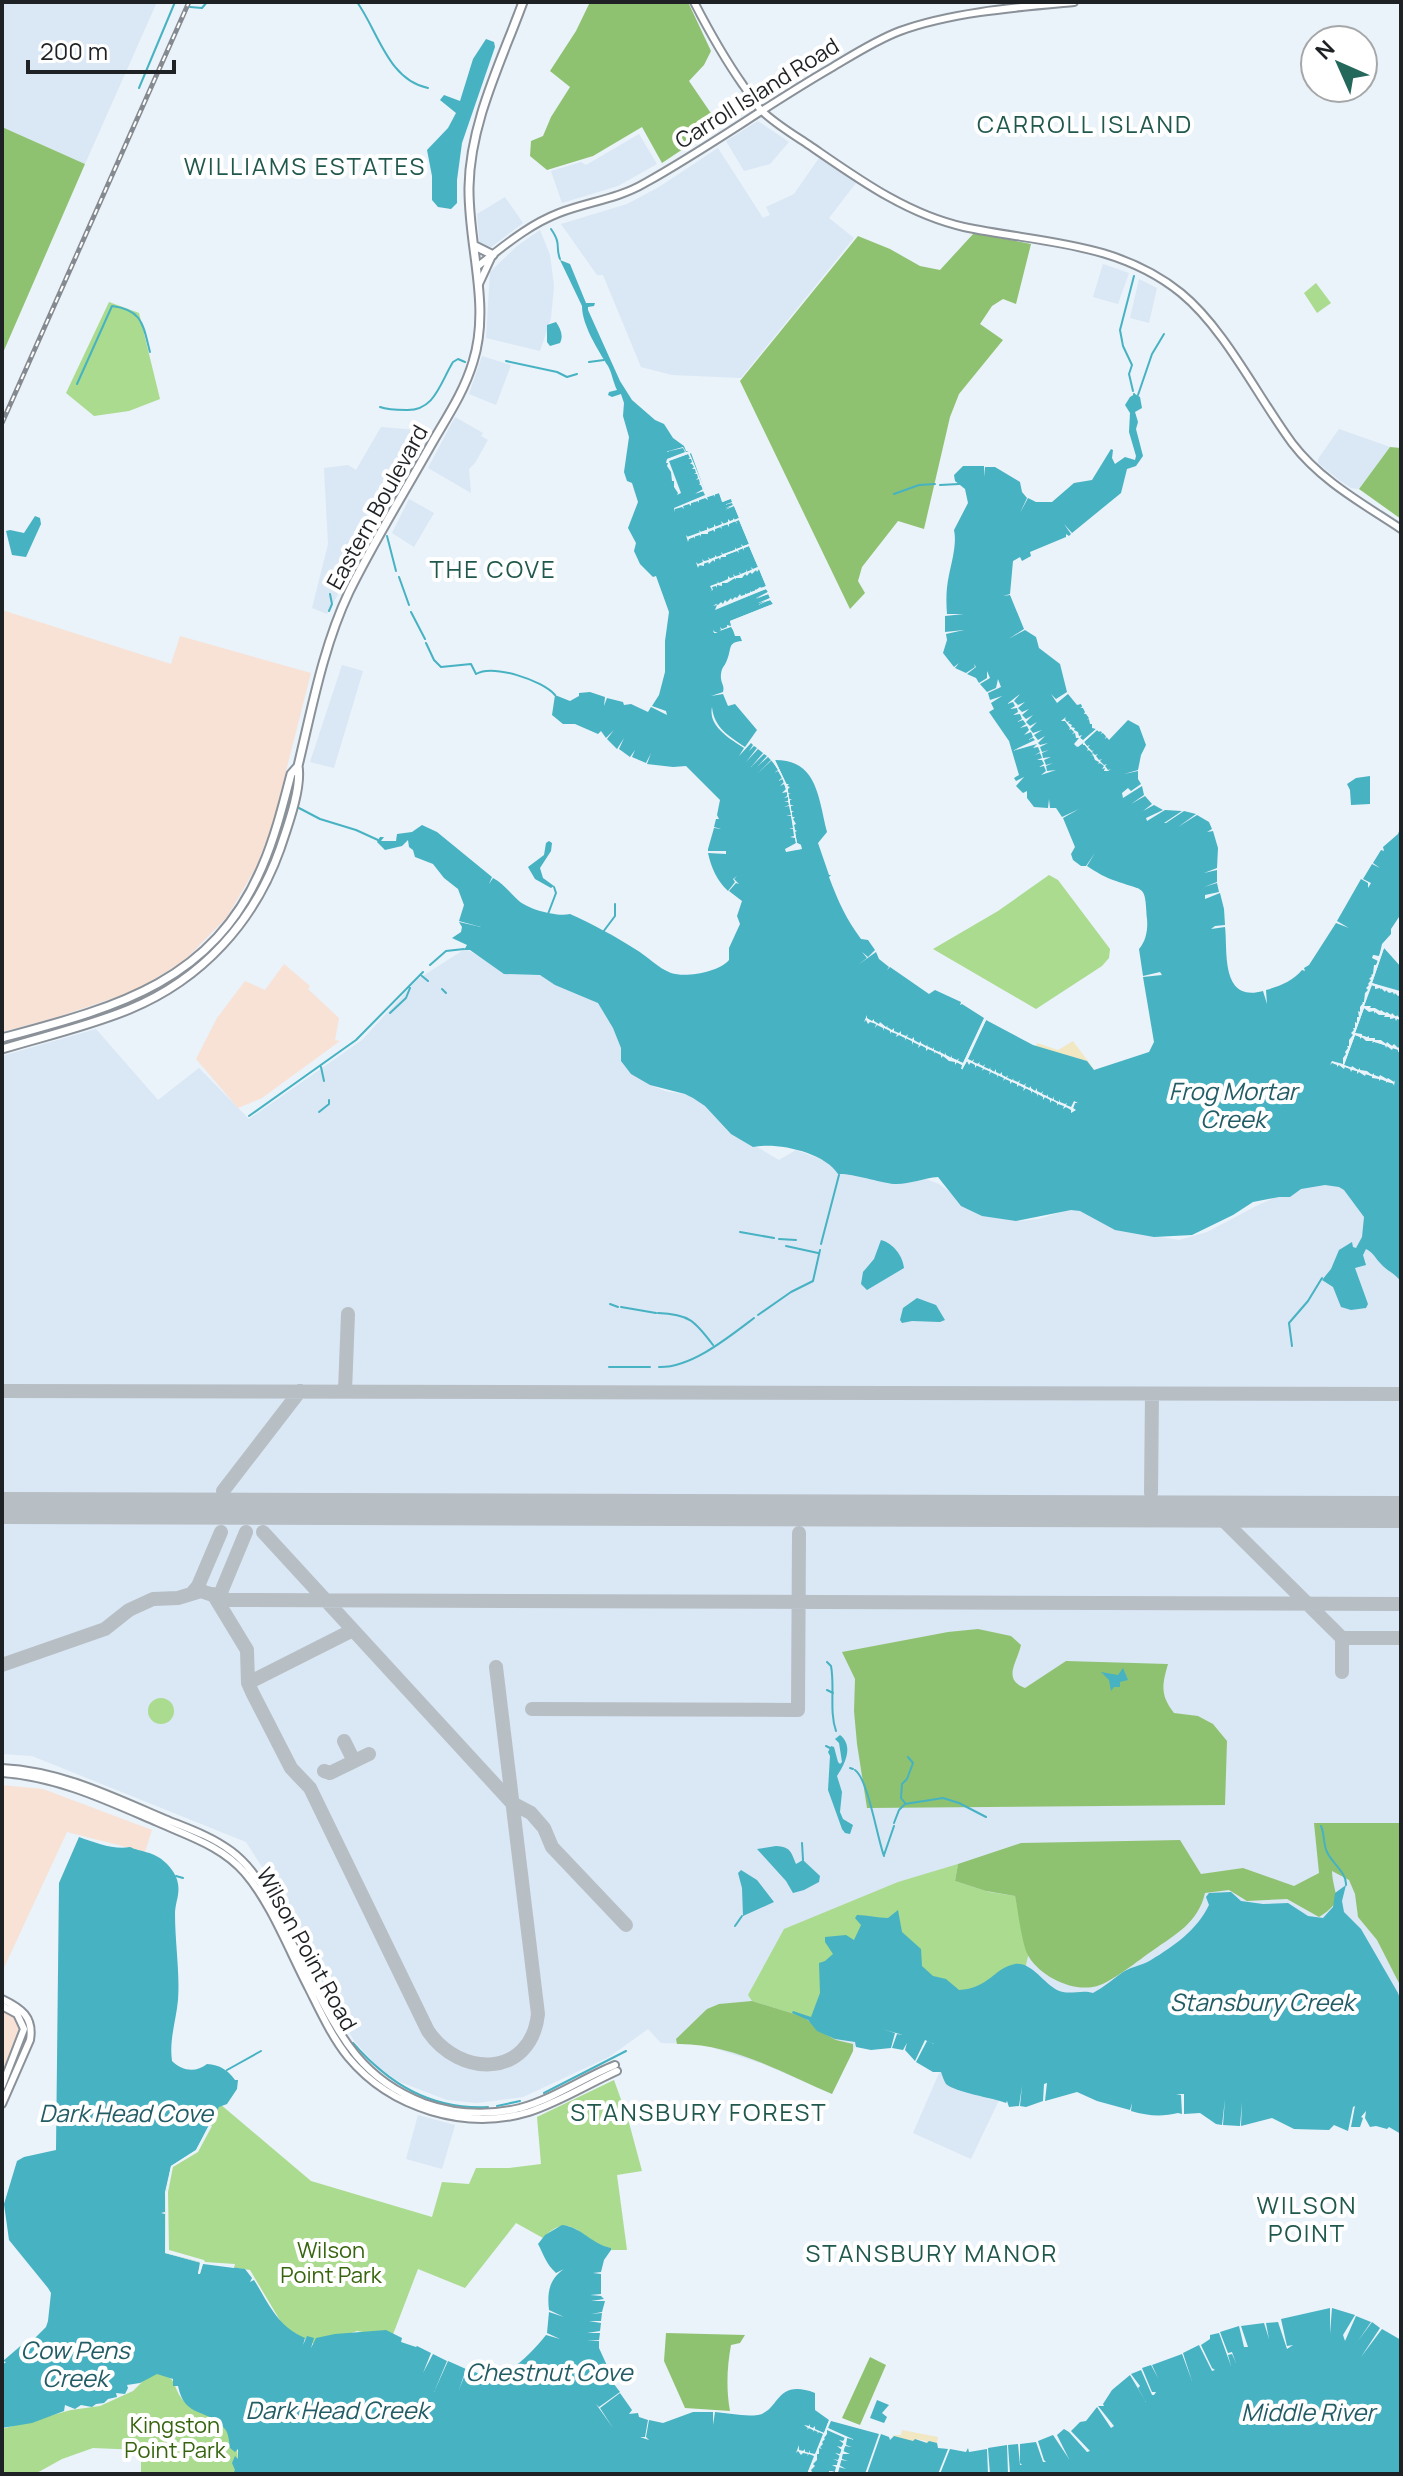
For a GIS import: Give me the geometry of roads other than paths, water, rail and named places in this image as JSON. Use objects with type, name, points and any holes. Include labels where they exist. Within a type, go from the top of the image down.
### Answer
[{"type":"main road","name":"Eastern Boulevard","points":[[2,1049],[105,1019],[145,1003],[187,977],[214,955],[244,919],[270,875],[295,794],[298,766],[324,661],[348,595],[470,372],[478,339],[479,286],[469,189],[474,144],[487,97],[523,2]]},
{"type":"main road","points":[[475,246],[493,255]]},
{"type":"main road","name":"Eastern Boulevard","points":[[2,1038],[123,1001],[157,985],[199,955],[234,917],[256,882],[275,834],[291,774],[298,766]]},
{"type":"street","points":[[694,2],[710,36],[761,110],[873,188],[932,217],[964,227],[1055,241],[1099,252],[1142,269],[1182,294],[1206,319],[1293,444],[1312,465],[1332,484],[1401,529]]},
{"type":"street","name":"Carroll Island Road","points":[[478,266],[546,218],[614,197],[644,184],[867,47],[907,29],[1011,8],[1074,2]]},
{"type":"street","points":[[479,286],[493,255]]},
{"type":"street","name":"Wilson Point Road","points":[[2,1770],[79,1789],[205,1843],[232,1861],[262,1898],[338,2044],[372,2081],[404,2100],[459,2118],[506,2117],[541,2108],[616,2068]]},
{"type":"street","points":[[2,1999],[21,2009],[32,2029],[2,2104]]},
{"type":"street","points":[[2,2006],[17,2014],[24,2029],[2,2086]]},
{"type":"water","points":[[486,39],[494,42],[495,47],[462,143],[457,203],[451,209],[438,207],[432,200],[427,150],[448,128],[456,113],[440,100],[444,95],[460,101],[473,59]]},
{"type":"water","name":"Frog Mortar Creek","points":[[560,260],[570,264],[586,303],[595,303],[588,310],[620,381],[632,400],[664,424],[673,438],[686,451],[690,451],[668,461],[691,453],[704,489],[700,482],[703,490],[696,493],[704,491],[706,496],[674,509],[719,493],[723,502],[731,498],[733,505],[725,508],[734,506],[739,518],[687,537],[739,520],[749,544],[697,565],[749,546],[758,567],[711,587],[759,569],[766,586],[718,606],[766,589],[768,592],[756,598],[769,594],[770,598],[758,603],[771,600],[773,604],[730,621],[735,636],[740,636],[742,641],[732,645],[722,670],[723,692],[711,696],[723,694],[728,706],[735,704],[757,730],[745,747],[719,726],[712,707],[713,720],[716,726],[744,748],[739,756],[751,743],[753,745],[749,751],[754,746],[757,748],[746,762],[758,749],[763,753],[751,767],[764,754],[767,756],[758,766],[768,757],[781,775],[796,843],[793,850],[801,849],[801,845],[797,843],[787,785],[775,760],[800,766],[808,773],[818,793],[827,832],[818,843],[831,875],[829,877],[851,924],[861,939],[868,940],[875,950],[868,957],[862,952],[867,958],[858,965],[876,952],[889,967],[887,970],[890,967],[929,994],[935,990],[961,1002],[960,1005],[984,1018],[963,1063],[866,1019],[962,1065],[961,1069],[967,1061],[1075,1111],[1075,1103],[1071,1108],[967,1059],[986,1020],[1033,1045],[1087,1061],[1094,1070],[1149,1052],[1154,1042],[1143,977],[1162,975],[1160,972],[1143,976],[1139,949],[1145,939],[1147,923],[1142,891],[1087,866],[1095,853],[1086,866],[1073,860],[1071,854],[1075,847],[1063,818],[1079,809],[1062,817],[1056,808],[1050,808],[1049,799],[1048,808],[1034,807],[1027,798],[1027,791],[1023,793],[1016,786],[1024,777],[1016,781],[1014,778],[1019,775],[1009,741],[989,712],[994,709],[991,703],[1002,696],[990,700],[988,693],[1001,687],[998,679],[996,688],[987,692],[980,684],[990,678],[987,671],[987,678],[979,683],[967,674],[976,667],[974,664],[975,667],[966,673],[955,668],[959,663],[954,667],[943,653],[946,634],[964,630],[945,632],[945,616],[964,614],[947,614],[954,530],[968,503],[965,489],[955,481],[954,475],[963,466],[984,466],[984,477],[985,467],[995,467],[1020,482],[1027,498],[1020,513],[1028,498],[1036,502],[1052,502],[1074,483],[1092,480],[1111,449],[1115,464],[1125,457],[1135,460],[1129,432],[1130,413],[1125,405],[1135,394],[1140,397],[1142,408],[1135,412],[1143,456],[1136,466],[1127,469],[1121,493],[1072,533],[1064,524],[1071,534],[1069,536],[1066,534],[1066,537],[1030,552],[1031,556],[1022,561],[1020,557],[1013,561],[1010,594],[1003,596],[1010,595],[1024,629],[1010,638],[1025,630],[1036,637],[1039,648],[1060,664],[1067,692],[1056,699],[1051,694],[1057,703],[1068,694],[1077,705],[1081,704],[1096,729],[1083,741],[1071,727],[1079,738],[1078,747],[1083,743],[1090,751],[1084,742],[1097,730],[1101,730],[1109,740],[1128,720],[1139,726],[1146,745],[1138,770],[1124,774],[1138,771],[1141,784],[1122,793],[1123,798],[1142,786],[1144,795],[1131,804],[1145,796],[1152,804],[1143,811],[1154,805],[1163,810],[1146,818],[1147,821],[1165,810],[1182,811],[1164,823],[1184,811],[1196,814],[1178,827],[1197,815],[1209,822],[1212,829],[1207,832],[1213,831],[1218,848],[1217,868],[1204,873],[1217,870],[1217,882],[1204,887],[1217,883],[1219,892],[1205,895],[1205,899],[1220,893],[1225,925],[1211,929],[1225,927],[1227,961],[1233,982],[1249,993],[1263,991],[1267,1004],[1266,990],[1286,983],[1302,970],[1305,971],[1304,968],[1336,923],[1349,928],[1337,921],[1361,879],[1368,883],[1368,888],[1371,883],[1363,879],[1372,864],[1380,868],[1373,863],[1381,850],[1384,851],[1383,847],[1398,834],[1401,826],[1401,914],[1382,944],[1379,957],[1373,955],[1378,960],[1343,1065],[1331,1062],[1394,1084],[1344,1065],[1355,1035],[1401,1051],[1401,1282],[1366,1249],[1363,1255],[1366,1265],[1355,1268],[1368,1304],[1366,1308],[1351,1310],[1341,1307],[1333,1287],[1322,1280],[1331,1269],[1339,1250],[1352,1242],[1356,1248],[1362,1237],[1364,1217],[1339,1187],[1325,1185],[1301,1189],[1290,1197],[1253,1202],[1192,1235],[1154,1237],[1115,1230],[1080,1211],[1016,1221],[982,1216],[961,1206],[938,1177],[894,1184],[838,1174],[822,1160],[799,1150],[753,1147],[731,1134],[705,1106],[693,1098],[650,1085],[631,1074],[621,1061],[621,1048],[598,1003],[555,985],[540,975],[504,974],[470,950],[464,950],[467,945],[452,938],[461,932],[459,922],[481,927],[459,921],[464,905],[458,889],[433,864],[415,857],[408,840],[402,846],[385,850],[377,842],[380,837],[384,837],[381,841],[396,841],[397,834],[412,832],[422,825],[437,832],[492,877],[489,884],[493,878],[530,907],[551,914],[570,914],[587,922],[671,973],[702,973],[724,964],[729,960],[729,948],[740,924],[737,916],[742,901],[729,891],[736,883],[739,884],[734,879],[737,876],[733,879],[735,882],[728,891],[715,874],[708,853],[726,854],[726,851],[708,851],[714,828],[721,829],[714,827],[716,819],[719,819],[720,800],[686,766],[647,764],[651,753],[646,763],[632,757],[635,750],[630,757],[619,749],[624,738],[617,749],[607,739],[614,730],[606,738],[601,731],[598,734],[575,724],[563,724],[552,715],[555,695],[570,701],[579,693],[590,692],[605,697],[604,706],[607,698],[648,712],[651,707],[667,715],[666,711],[652,706],[659,695],[665,672],[669,612],[656,576],[653,577],[640,564],[634,551],[636,543],[628,528],[638,502],[632,483],[627,481],[624,472],[629,437],[623,416],[624,403],[621,394],[608,395],[617,390],[611,372],[595,345],[582,306]]},
{"type":"water","points":[[556,322],[561,340],[550,346],[547,342],[547,325]]},
{"type":"water","points":[[35,516],[40,518],[41,524],[26,557],[12,555],[6,531],[24,533]]},
{"type":"water","points":[[1370,776],[1370,804],[1351,805],[1347,784],[1356,778]]},
{"type":"water","points":[[549,841],[552,843],[551,851],[540,868],[543,878],[554,886],[551,888],[535,879],[528,867],[544,855]]},
{"type":"water","points":[[1384,948],[1401,967],[1401,993],[1372,983]]},
{"type":"water","points":[[1371,985],[1401,995],[1401,1018],[1364,1006]]},
{"type":"water","points":[[1364,1008],[1401,1020],[1401,1049],[1355,1033]]},
{"type":"water","points":[[881,1240],[897,1251],[904,1268],[867,1290],[861,1284],[863,1272],[874,1259]]},
{"type":"water","points":[[917,1298],[936,1305],[945,1320],[902,1323],[903,1308]]},
{"type":"water","points":[[1123,1668],[1128,1680],[1120,1682],[1120,1687],[1114,1687],[1111,1691],[1109,1680],[1101,1672],[1118,1675]]},
{"type":"water","points":[[840,1735],[847,1744],[847,1750],[837,1776],[842,1792],[840,1812],[843,1819],[853,1825],[850,1834],[842,1829],[828,1790],[828,1752],[831,1746],[834,1747],[838,1762],[842,1762],[839,1743],[835,1739]]},
{"type":"water","points":[[79,1837],[152,1854],[174,1873],[178,1888],[175,1914],[178,1989],[172,2061],[189,2070],[207,2064],[216,2066],[238,2080],[237,2089],[227,2104],[219,2107],[196,2150],[171,2166],[165,2192],[165,2212],[161,2213],[165,2214],[165,2253],[201,2263],[198,2273],[203,2263],[245,2269],[252,2278],[250,2282],[254,2280],[281,2321],[305,2338],[303,2345],[307,2336],[314,2338],[311,2348],[316,2338],[386,2330],[402,2338],[401,2342],[431,2353],[423,2373],[433,2354],[447,2361],[434,2392],[448,2361],[466,2369],[459,2390],[467,2369],[488,2377],[487,2386],[489,2377],[514,2367],[546,2335],[560,2339],[547,2333],[549,2312],[564,2317],[549,2310],[548,2298],[552,2282],[564,2269],[556,2273],[538,2244],[545,2235],[562,2225],[569,2226],[611,2248],[601,2272],[593,2273],[601,2274],[601,2294],[590,2295],[604,2299],[591,2301],[605,2301],[602,2312],[591,2314],[602,2313],[601,2321],[589,2321],[601,2323],[600,2331],[587,2333],[600,2333],[599,2340],[587,2341],[599,2341],[599,2348],[611,2369],[610,2379],[620,2392],[599,2407],[596,2404],[613,2428],[600,2408],[620,2393],[632,2410],[629,2414],[638,2413],[639,2417],[648,2420],[645,2437],[640,2437],[649,2440],[646,2437],[649,2420],[663,2423],[693,2412],[713,2412],[713,2425],[715,2412],[758,2415],[771,2408],[785,2392],[802,2389],[815,2393],[815,2410],[829,2420],[824,2433],[806,2427],[824,2434],[815,2455],[797,2449],[815,2456],[807,2474],[233,2474],[232,2463],[235,2456],[238,2459],[238,2449],[235,2452],[230,2448],[225,2429],[218,2422],[191,2409],[181,2397],[178,2386],[173,2386],[173,2379],[157,2374],[140,2383],[127,2385],[125,2394],[116,2393],[117,2397],[104,2403],[92,2407],[81,2405],[75,2409],[65,2405],[64,2411],[32,2423],[2,2428],[2,2365],[6,2362],[3,2361],[24,2343],[28,2345],[48,2321],[51,2293],[9,2240],[4,2204],[17,2161],[56,2150],[59,1883]]},
{"type":"water","points":[[776,1846],[790,1851],[796,1864],[803,1860],[820,1876],[819,1882],[793,1893],[757,1849]]},
{"type":"water","points":[[741,1870],[757,1880],[774,1902],[743,1916],[738,1873]]},
{"type":"water","name":"Stansbury Creek","points":[[1346,1885],[1342,1901],[1344,1912],[1361,1929],[1401,2002],[1401,2134],[1389,2127],[1370,2127],[1365,2118],[1366,2111],[1361,2117],[1360,2127],[1351,2127],[1355,2106],[1348,2131],[1334,2125],[1329,2130],[1294,2129],[1272,2118],[1241,2126],[1242,2102],[1240,2126],[1223,2125],[1225,2099],[1222,2125],[1200,2113],[1184,2114],[1184,2094],[1176,2094],[1181,2095],[1182,2114],[1155,2115],[1131,2111],[1132,2103],[1130,2110],[1077,2092],[1045,2101],[1047,2083],[1044,2084],[1043,2101],[1020,2106],[1022,2086],[1019,2106],[1009,2107],[1007,2101],[951,2087],[946,2084],[941,2072],[933,2072],[916,2062],[927,2041],[934,2044],[925,2040],[915,2061],[905,2050],[907,2043],[903,2050],[892,2048],[897,2034],[903,2035],[882,2029],[895,2033],[891,2048],[871,2050],[817,2031],[808,2020],[792,2013],[811,2017],[820,1993],[819,1963],[833,1954],[825,1937],[846,1935],[854,1940],[861,1925],[855,1918],[857,1915],[888,1918],[898,1910],[902,1932],[921,1949],[922,1966],[933,1976],[946,1979],[959,1990],[977,1986],[1008,1966],[1021,1964],[1062,1992],[1093,1993],[1184,1937],[1204,1914],[1209,1905],[1206,1897],[1209,1893],[1231,1892],[1241,1901],[1263,1904],[1288,1903],[1308,1916],[1323,1918],[1333,1907],[1335,1893]]},
{"type":"water","name":"Middle River","points":[[1330,2308],[1330,2334],[1332,2308],[1355,2315],[1343,2335],[1345,2341],[1356,2316],[1371,2322],[1358,2341],[1372,2322],[1380,2328],[1361,2357],[1382,2329],[1401,2340],[1401,2474],[1010,2474],[1008,2445],[1018,2444],[1022,2465],[1020,2444],[1036,2442],[1043,2462],[1046,2462],[1038,2441],[1053,2435],[1069,2459],[1057,2435],[1064,2429],[1087,2452],[1090,2451],[1071,2431],[1080,2422],[1086,2421],[1097,2407],[1111,2428],[1114,2426],[1098,2406],[1104,2406],[1112,2390],[1130,2375],[1146,2402],[1131,2374],[1141,2370],[1152,2395],[1154,2395],[1156,2392],[1152,2392],[1142,2368],[1151,2365],[1158,2378],[1152,2365],[1182,2354],[1192,2381],[1183,2353],[1199,2345],[1212,2371],[1215,2370],[1201,2345],[1210,2339],[1210,2335],[1219,2333],[1231,2366],[1228,2355],[1232,2354],[1236,2363],[1232,2352],[1228,2353],[1220,2332],[1239,2326],[1244,2347],[1248,2347],[1241,2326],[1264,2323],[1269,2339],[1266,2323],[1278,2322],[1287,2349],[1293,2345],[1287,2346],[1281,2319]]},
{"type":"water","points":[[877,2400],[889,2405],[882,2413],[887,2417],[884,2423],[870,2418]]},
{"type":"water","points":[[831,2421],[879,2434],[865,2474],[838,2473],[847,2438],[828,2428]]},
{"type":"water","points":[[827,2429],[845,2437],[835,2472],[809,2474]]},
{"type":"water","points":[[881,2434],[890,2440],[894,2436],[929,2441],[937,2443],[938,2448],[948,2449],[938,2474],[867,2474]]},
{"type":"water","points":[[1007,2445],[1008,2474],[990,2474],[988,2448]]},
{"type":"water","points":[[968,2448],[969,2452],[987,2449],[988,2474],[940,2474],[950,2449],[966,2452]]},
{"type":"waterway","points":[[139,88],[175,2]]},
{"type":"waterway","points":[[190,7],[202,8],[207,2]]},
{"type":"waterway","points":[[357,2],[393,65],[414,83],[428,88]]},
{"type":"waterway","name":"Frog Mortar Creek","points":[[551,229],[560,259]]},
{"type":"waterway","points":[[1133,391],[1129,374],[1132,365],[1120,330],[1134,276]]},
{"type":"waterway","points":[[77,384],[112,306],[136,315],[150,352]]},
{"type":"waterway","points":[[1138,395],[1152,354],[1164,334]]},
{"type":"waterway","points":[[380,407],[406,410],[424,406],[436,394],[453,362],[458,359],[465,362]]},
{"type":"waterway","points":[[589,362],[604,360]]},
{"type":"waterway","points":[[506,361],[567,377],[577,374]]},
{"type":"waterway","points":[[894,494],[919,485],[935,484]]},
{"type":"waterway","points":[[940,485],[959,484]]},
{"type":"waterway","points":[[369,524],[384,503]]},
{"type":"waterway","points":[[387,536],[396,571]]},
{"type":"waterway","points":[[2,539],[2,546]]},
{"type":"waterway","points":[[399,577],[409,605]]},
{"type":"waterway","points":[[329,611],[332,604],[330,594]]},
{"type":"waterway","points":[[411,612],[425,639]]},
{"type":"waterway","points":[[426,643],[441,667],[471,664],[476,674],[484,671],[505,672],[540,684],[555,695]]},
{"type":"waterway","name":"Frog Mortar Creek","points":[[299,808],[378,840]]},
{"type":"waterway","points":[[548,914],[556,893],[554,887]]},
{"type":"waterway","points":[[603,932],[615,916],[615,904]]},
{"type":"waterway","name":"Frog Mortar Creek","points":[[430,965],[446,951],[464,949]]},
{"type":"waterway","points":[[249,1116],[356,1040],[423,972]]},
{"type":"waterway","points":[[422,976],[428,981]]},
{"type":"waterway","points":[[390,1013],[406,998],[410,988]]},
{"type":"waterway","points":[[442,989],[446,993]]},
{"type":"waterway","points":[[321,1067],[324,1081]]},
{"type":"waterway","points":[[319,1112],[329,1104],[329,1100]]},
{"type":"waterway","points":[[821,1244],[839,1175]]},
{"type":"waterway","points":[[740,1232],[774,1238]]},
{"type":"waterway","points":[[779,1239],[796,1240]]},
{"type":"waterway","points":[[786,1246],[818,1253]]},
{"type":"waterway","points":[[758,1315],[813,1281],[820,1250]]},
{"type":"waterway","name":"Frog Mortar Creek","points":[[1292,1346],[1289,1323],[1322,1278]]},
{"type":"waterway","points":[[610,1304],[618,1307]]},
{"type":"waterway","points":[[621,1307],[656,1313]]},
{"type":"waterway","points":[[658,1313],[690,1320],[713,1345]]},
{"type":"waterway","points":[[659,1367],[697,1357],[754,1318]]},
{"type":"waterway","points":[[609,1367],[650,1367]]},
{"type":"waterway","points":[[827,1662],[831,1666],[836,1731]]},
{"type":"waterway","points":[[827,1690],[833,1693]]},
{"type":"waterway","points":[[826,1746],[830,1748]]},
{"type":"waterway","points":[[905,1803],[901,1798],[902,1784],[913,1763],[908,1757]]},
{"type":"waterway","points":[[855,1770],[868,1796],[884,1856]]},
{"type":"waterway","points":[[894,1823],[905,1804],[943,1798],[986,1817]]},
{"type":"waterway","points":[[884,1855],[894,1826]]},
{"type":"waterway","points":[[1321,1826],[1327,1852],[1344,1876],[1346,1885]]},
{"type":"waterway","points":[[802,1843],[803,1860]]},
{"type":"waterway","points":[[176,1876],[183,1878]]},
{"type":"waterway","points":[[735,1926],[742,1916]]},
{"type":"waterway","points":[[328,2000],[332,1991]]},
{"type":"waterway","points":[[353,2043],[381,2071],[413,2092],[448,2104],[488,2107]]},
{"type":"waterway","points":[[227,2070],[261,2051]]},
{"type":"waterway","points":[[544,2093],[626,2051]]},
{"type":"waterway","points":[[497,2106],[520,2101]]},
{"type":"railway","points":[[2,423],[189,2]]},
{"type":"district","name":"CARROLL ISLAND","points":[[1085,123]]},
{"type":"district","name":"WILLIAMS ESTATES","points":[[305,165]]},
{"type":"district","name":"THE COVE","points":[[493,568]]},
{"type":"district","name":"STANSBURY FOREST","points":[[699,2111]]},
{"type":"district","name":"WILSON POINT","points":[[1307,2218]]},
{"type":"district","name":"STANSBURY MANOR","points":[[932,2252]]},
{"type":"water label","name":"Dark Head Cove","points":[[126,2112]]},
{"type":"water label","name":"Cow Pens Creek","points":[[75,2363]]},
{"type":"water label","name":"Chestnut Cove","points":[[549,2371]]},
{"type":"water label","name":"Dark Head Creek","points":[[337,2409]]},
{"type":"park label","name":"Wilson Point Park","points":[[331,2262]]},
{"type":"park label","name":"Kingston Point Park","points":[[175,2438]]}]
